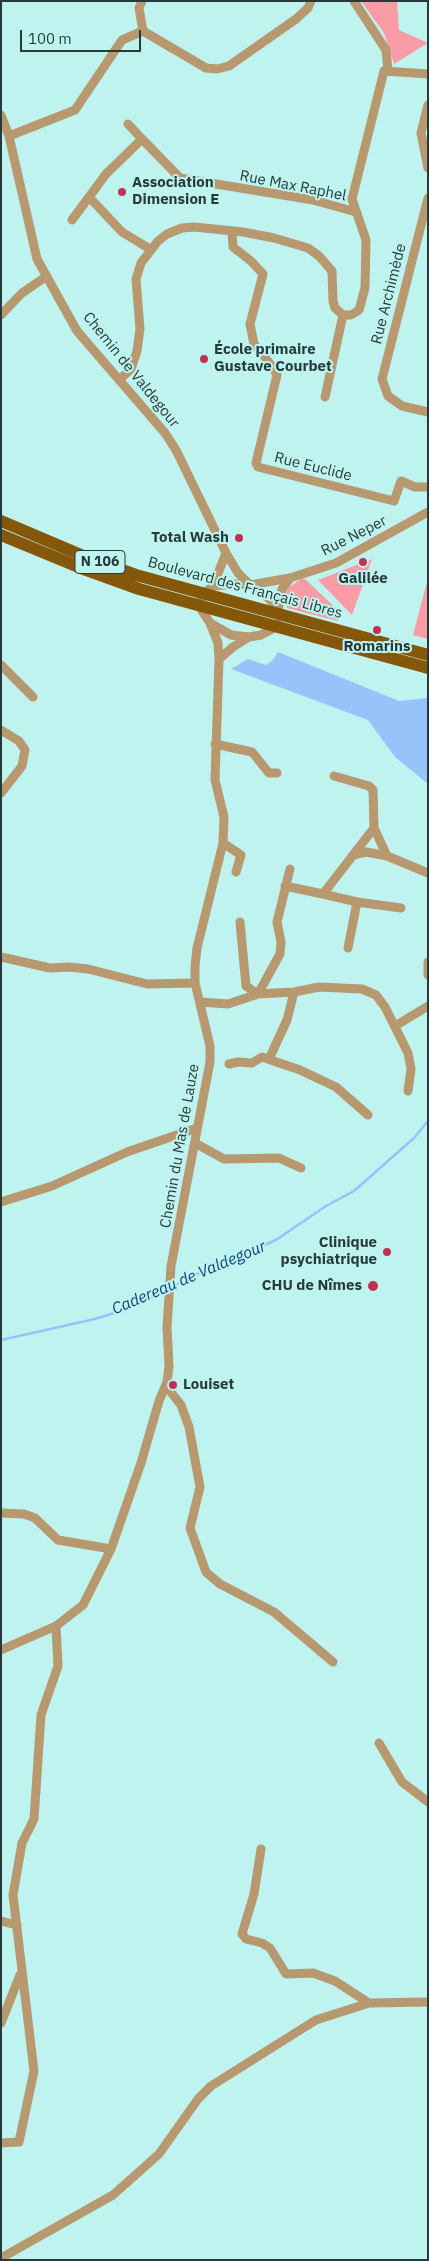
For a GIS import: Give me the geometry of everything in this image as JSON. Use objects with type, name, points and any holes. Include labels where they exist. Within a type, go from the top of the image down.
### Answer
[{"type":"main road","name":"Boulevard des Français Libres","points":[[1,521],[88,558],[201,600]]},
{"type":"main road","name":"Boulevard des Français Libres","points":[[1,535],[139,589],[278,617],[428,655]]},
{"type":"main road","name":"Boulevard des Français Libres","points":[[278,617],[428,668]]},
{"type":"street","points":[[142,1],[139,8],[143,31],[206,68],[218,69],[229,66],[296,19],[308,8],[311,1]]},
{"type":"street","points":[[354,1],[386,50],[388,71],[428,74]]},
{"type":"street","points":[[10,136],[75,110],[122,40],[143,31]]},
{"type":"street","name":"Rue Max Raphel","points":[[356,212],[352,199],[384,71],[388,71]]},
{"type":"street","points":[[428,105],[421,133],[428,168]]},
{"type":"street","name":"Chemin de Valdegour","points":[[1,115],[10,136],[37,259],[78,331],[169,438],[226,553],[238,573],[267,598],[278,617]]},
{"type":"street","name":"Rue Max Raphel","points":[[128,124],[180,178],[313,200],[356,212]]},
{"type":"street","points":[[72,220],[106,174],[142,139]]},
{"type":"street","points":[[89,197],[122,232],[150,249]]},
{"type":"street","name":"Rue Archimède","points":[[428,198],[382,378],[388,396],[402,406],[428,412]]},
{"type":"street","name":"Rue Archimède","points":[[343,315],[351,315],[358,310],[365,288],[366,240],[356,212]]},
{"type":"street","points":[[119,380],[131,369],[137,351],[140,329],[136,279],[141,262],[150,249],[167,234],[182,228],[194,227],[232,231],[299,244],[319,256],[332,271],[333,301],[336,308],[343,315],[325,397]]},
{"type":"street","name":"Rue Euclide","points":[[232,231],[233,247],[251,261],[262,274],[250,324],[254,344],[277,375],[256,462],[258,467],[394,501],[401,481],[415,487],[428,487]]},
{"type":"street","points":[[1,315],[22,293],[47,276]]},
{"type":"street","name":"Rue Neper","points":[[213,586],[250,585],[290,578],[336,563],[428,512]]},
{"type":"street","points":[[226,553],[213,586],[201,600],[210,623],[231,635],[249,638]]},
{"type":"street","points":[[219,659],[233,647],[249,638],[261,635],[278,617],[282,589],[290,578]]},
{"type":"street","name":"Chemin du Mas de Lauze","points":[[1,1650],[56,1626],[83,1605],[111,1549],[141,1463],[159,1401],[168,1389],[167,1327],[170,1282],[210,1062],[210,1046],[195,983],[197,948],[223,843],[224,817],[215,780],[219,659],[218,643],[210,623]]},
{"type":"street","points":[[1,665],[33,698]]},
{"type":"street","points":[[1,730],[20,741],[25,750],[22,766],[1,794]]},
{"type":"street","points":[[215,744],[252,752],[268,774],[278,774]]},
{"type":"street","points":[[334,776],[369,786],[373,790],[374,828],[387,856]]},
{"type":"street","points":[[323,894],[374,828]]},
{"type":"street","points":[[223,843],[241,856],[236,872]]},
{"type":"street","points":[[353,856],[366,852],[387,856],[428,873]]},
{"type":"street","points":[[258,994],[280,954],[277,922],[290,870]]},
{"type":"street","points":[[285,886],[357,902],[400,908]]},
{"type":"street","points":[[348,948],[357,902]]},
{"type":"street","points":[[240,922],[246,986],[258,994]]},
{"type":"street","points":[[1,957],[50,968],[88,969],[146,984],[195,983]]},
{"type":"street","points":[[428,962],[428,975]]},
{"type":"street","points":[[200,1002],[228,1004],[258,994],[294,992],[319,987],[362,989],[376,995],[385,1007],[408,1053],[411,1069],[408,1091]]},
{"type":"street","points":[[269,1060],[287,1020],[294,992]]},
{"type":"street","points":[[394,1026],[428,1006]]},
{"type":"street","points":[[228,1064],[238,1062],[252,1063],[262,1057],[331,1084],[368,1115]]},
{"type":"street","points":[[1,1202],[52,1186],[127,1152],[198,1128]]},
{"type":"street","points":[[195,1144],[224,1159],[278,1158],[301,1168]]},
{"type":"street","points":[[168,1389],[182,1405],[189,1428],[200,1487],[190,1528],[206,1572],[220,1584],[274,1612],[333,1662]]},
{"type":"street","points":[[1,1513],[24,1514],[35,1518],[58,1540],[111,1549]]},
{"type":"street","points":[[1,2143],[19,2142],[34,2071],[13,1895],[22,1843],[34,1819],[41,1715],[58,1666],[56,1626]]},
{"type":"street","points":[[379,1742],[402,1782],[428,1802]]},
{"type":"street","points":[[261,1849],[254,1894],[242,1934],[246,1939],[262,1943],[270,1948],[286,1974],[313,1973],[335,1980],[369,2003]]},
{"type":"street","points":[[1,1921],[17,1925]]},
{"type":"street","points":[[1,2023],[21,1973]]},
{"type":"street","points":[[1,2258],[113,2195],[159,2154],[198,2099],[211,2086],[316,2020],[369,2003],[428,2002]]},
{"type":"shaded area","points":[[361,1],[397,1],[399,30],[428,43],[394,64],[384,33]]},
{"type":"shaded area","points":[[372,559],[352,615],[318,580]]},
{"type":"shaded area","points":[[428,578],[428,639],[413,635]]},
{"type":"shaded area","points":[[301,579],[305,579],[338,610],[338,621],[287,608],[284,597],[288,588]]},
{"type":"water","points":[[278,652],[399,701],[428,698],[428,784],[395,757],[368,720],[231,669],[248,659],[266,665],[273,660]]},
{"type":"waterway","name":"Cadereau de Valdegour","points":[[171,1287],[276,1240],[326,1206],[354,1191],[414,1138],[428,1121]]},
{"type":"waterway","name":"Cadereau de Valdegour","points":[[1,1340],[95,1319],[124,1310],[167,1290]]},
{"type":"place","name":"Association Dimension E","points":[[122,192]]},
{"type":"place","name":"École primaire Gustave Courbet","points":[[204,359]]},
{"type":"place","name":"Total Wash","points":[[239,538]]},
{"type":"place","name":"Galilée","points":[[363,562]]},
{"type":"place","name":"Romarins","points":[[377,630]]},
{"type":"place","name":"Clinique psychiatrique","points":[[387,1252]]},
{"type":"place","name":"CHU de Nîmes","points":[[373,1286]]},
{"type":"place","name":"Louiset","points":[[173,1385]]}]
